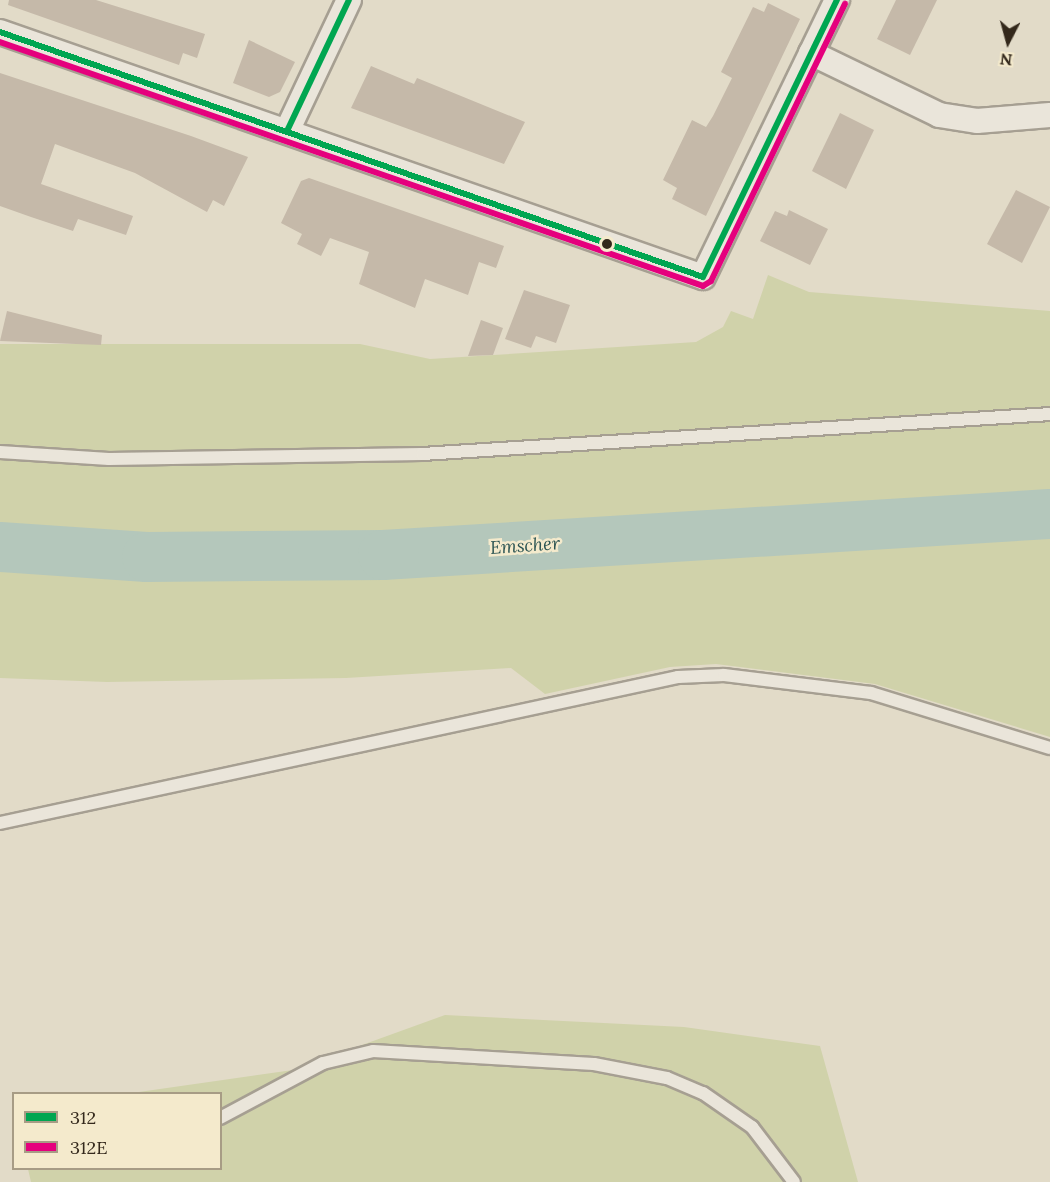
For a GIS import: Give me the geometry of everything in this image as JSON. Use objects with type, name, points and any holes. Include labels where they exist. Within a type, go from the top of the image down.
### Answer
[{"type":"street","points":[[287,131],[349,0]]},
{"type":"street","points":[[0,32],[703,277],[837,0]]},
{"type":"street","points":[[811,53],[939,115],[977,121],[1050,115]]},
{"type":"lane","points":[[0,452],[109,459],[422,454],[1050,414]]},
{"type":"lane","points":[[0,823],[678,676],[724,675],[871,693],[1050,748]]},
{"type":"lane","points":[[222,1117],[323,1063],[373,1051],[594,1064],[667,1078],[703,1093],[752,1126],[795,1182]]},
{"type":"green space","points":[[768,275],[809,292],[1050,311],[1050,737],[875,684],[716,664],[670,667],[545,694],[511,668],[346,678],[107,682],[0,678],[0,344],[360,344],[430,359],[696,342],[723,327],[731,311],[753,319]]},
{"type":"green space","points":[[445,1015],[684,1027],[820,1046],[858,1182],[31,1182],[28,1170],[222,1170],[222,1092],[139,1092],[293,1070]]},
{"type":"building","points":[[9,0],[96,0],[205,34],[197,58],[183,53],[179,65],[8,5]]},
{"type":"building","points":[[896,0],[937,0],[910,55],[877,39]]},
{"type":"building","points":[[768,3],[800,19],[706,216],[672,199],[677,188],[663,180],[692,120],[706,127],[713,116],[732,78],[721,72],[753,7],[764,12]]},
{"type":"building","points":[[249,40],[295,62],[280,92],[269,97],[233,83]]},
{"type":"building","points":[[371,66],[414,84],[417,78],[525,122],[504,164],[351,108]]},
{"type":"building","points":[[0,73],[248,157],[224,206],[213,200],[207,212],[135,173],[55,144],[41,184],[133,216],[126,235],[78,219],[73,231],[31,217],[0,206]]},
{"type":"building","points":[[840,113],[874,130],[846,189],[812,171]]},
{"type":"building","points":[[309,178],[504,246],[496,268],[479,262],[468,295],[425,279],[415,308],[359,284],[369,252],[330,238],[321,256],[297,244],[302,234],[281,223],[301,181]]},
{"type":"building","points":[[1016,190],[1050,207],[1022,263],[987,244]]},
{"type":"building","points":[[789,210],[828,229],[810,265],[760,241],[775,211],[787,216]]},
{"type":"building","points":[[524,290],[570,305],[556,343],[536,336],[531,348],[505,339]]},
{"type":"building","points":[[7,311],[102,335],[101,345],[0,341]]},
{"type":"building","points":[[481,320],[503,328],[493,355],[468,356]]},
{"type":"waterway","name":"Emscher","points":[[0,547],[147,557],[383,555],[1050,514]]},
{"type":"transit line","name":"312","points":[[287,131],[349,0]]},
{"type":"transit line","name":"312","points":[[0,32],[703,277],[837,0]]},
{"type":"transit line","name":"312E","points":[[0,42],[703,286],[711,281],[845,4]]}]
